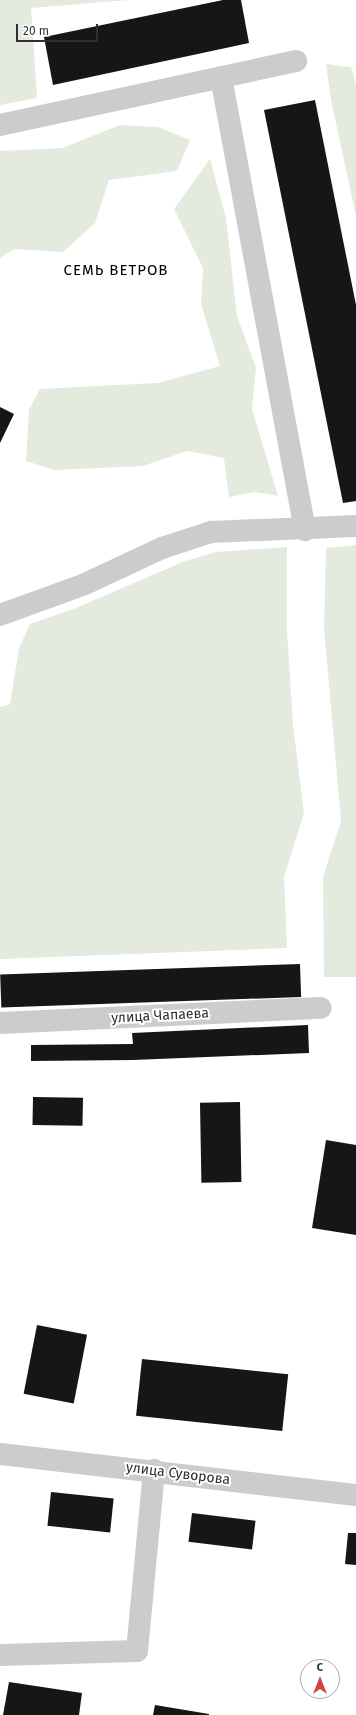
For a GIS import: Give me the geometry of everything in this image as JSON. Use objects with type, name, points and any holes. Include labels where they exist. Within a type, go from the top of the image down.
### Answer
[{"type":"street","points":[[0,125],[296,62]]},
{"type":"street","points":[[221,77],[305,530]]},
{"type":"street","points":[[0,616],[85,584],[162,548],[211,532],[305,530],[356,526]]},
{"type":"street","name":"улица Чапаева","points":[[0,1023],[321,1008]]},
{"type":"street","name":"улица Суворова","points":[[0,1454],[154,1470],[356,1495]]},
{"type":"street","points":[[0,1656],[137,1651],[154,1470]]},
{"type":"shaded area","points":[[0,0],[128,0],[31,8],[37,98],[0,105]]},
{"type":"shaded area","points":[[326,64],[351,67],[356,84],[356,216],[331,100]]},
{"type":"shaded area","points":[[120,125],[158,127],[190,140],[177,171],[109,180],[95,223],[63,252],[14,249],[0,258],[0,151],[62,148]]},
{"type":"shaded area","points":[[210,159],[226,218],[237,316],[256,368],[252,409],[278,496],[255,492],[229,497],[224,458],[187,451],[143,466],[55,470],[26,461],[29,410],[40,389],[158,383],[220,366],[201,304],[203,268],[174,209]]},
{"type":"shaded area","points":[[356,545],[356,977],[324,977],[323,877],[341,821],[324,628],[326,548]]},
{"type":"shaded area","points":[[287,547],[287,630],[293,725],[304,813],[284,877],[287,948],[0,959],[0,707],[10,704],[19,648],[30,624],[76,608],[185,561],[216,552]]},
{"type":"building","points":[[223,0],[241,0],[249,43],[53,85],[44,37]]},
{"type":"building","points":[[315,100],[356,305],[356,501],[343,503],[264,110]]},
{"type":"building","points":[[0,407],[14,414],[0,443]]},
{"type":"building","points":[[300,964],[301,997],[1,1007],[0,974]]},
{"type":"building","points":[[308,1025],[309,1053],[133,1060],[31,1061],[31,1045],[133,1044],[132,1033]]},
{"type":"building","points":[[33,1097],[83,1098],[83,1126],[33,1125]]},
{"type":"building","points":[[240,1102],[241,1182],[201,1183],[200,1103]]},
{"type":"building","points":[[326,1140],[356,1145],[356,1235],[312,1228]]},
{"type":"building","points":[[37,1325],[87,1335],[74,1403],[24,1394]]},
{"type":"building","points":[[142,1359],[288,1374],[282,1431],[136,1416]]},
{"type":"building","points":[[51,1492],[114,1499],[110,1532],[47,1526]]},
{"type":"building","points":[[192,1513],[256,1521],[252,1550],[188,1542]]},
{"type":"building","points":[[348,1533],[356,1533],[356,1565],[345,1564]]},
{"type":"building","points":[[9,1682],[82,1693],[79,1715],[3,1715]]},
{"type":"building","points":[[155,1705],[209,1714],[209,1715],[153,1715]]},
{"type":"district","name":"СЕМЬ ВЕТРОВ","points":[[116,271]]}]
